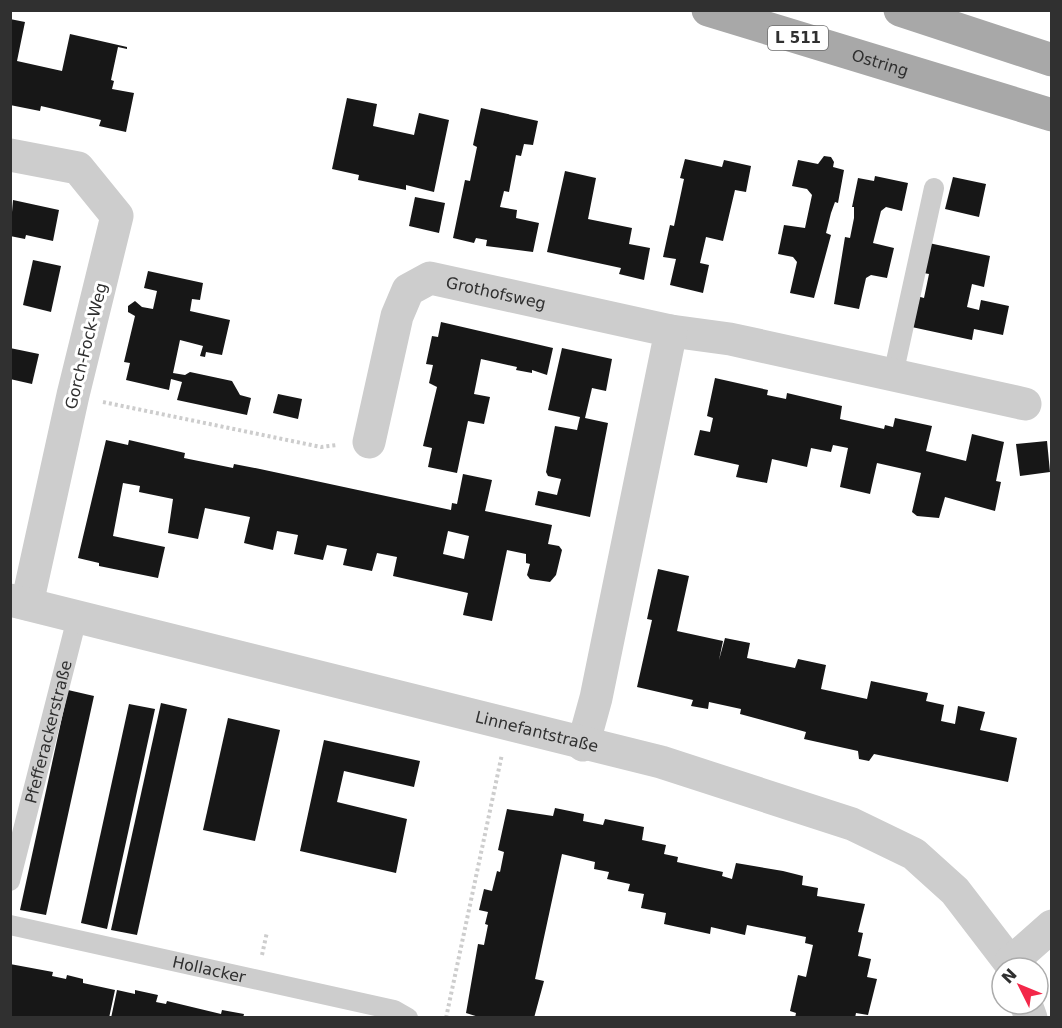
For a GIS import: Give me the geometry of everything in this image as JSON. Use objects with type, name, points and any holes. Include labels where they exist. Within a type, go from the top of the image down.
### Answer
[{"type":"main road","name":"Ostring","points":[[708,10],[1052,115]]},
{"type":"main road","points":[[900,10],[1052,60]]},
{"type":"street","name":"Gorch-Fock-Weg","points":[[10,155],[78,168],[117,216],[19,602]]},
{"type":"street","name":"Grothofsweg","points":[[369,442],[397,316],[408,290],[430,278],[671,331],[730,339],[1025,404]]},
{"type":"street","points":[[583,745],[596,698],[671,331]]},
{"type":"street","name":"Linnefantstraße","points":[[19,602],[583,745],[661,762],[852,824],[914,854],[955,891],[1006,956]]},
{"type":"street","points":[[1022,956],[1052,926]]},
{"type":"lane","points":[[893,375],[934,188]]},
{"type":"lane","name":"Pfefferackerstraße","points":[[10,881],[78,618]]},
{"type":"lane","name":"Hollacker","points":[[10,925],[394,1010],[408,1017]]},
{"type":"path","points":[[73,395],[321,447],[369,442]]},
{"type":"path","points":[[446,1017],[508,726]]},
{"type":"building","points":[[10,19],[25,22],[17,61],[62,71],[70,34],[127,47],[127,49],[118,47],[111,80],[114,81],[112,89],[134,93],[126,132],[99,126],[101,120],[41,106],[40,111],[10,105]]},
{"type":"building","points":[[347,98],[377,104],[373,126],[414,135],[419,113],[449,120],[434,192],[406,185],[406,190],[358,180],[359,175],[332,169]]},
{"type":"building","points":[[481,108],[538,121],[533,145],[524,144],[521,156],[516,155],[509,192],[504,191],[500,207],[517,210],[516,218],[539,223],[533,252],[486,246],[487,240],[476,238],[474,243],[453,238],[465,180],[470,181],[477,147],[473,145]]},
{"type":"building","points":[[824,156],[831,157],[834,162],[833,167],[844,170],[838,203],[835,202],[826,233],[831,235],[814,298],[790,293],[797,262],[793,257],[778,254],[784,225],[805,228],[812,195],[807,189],[792,186],[798,160],[818,164]]},
{"type":"building","points":[[685,159],[722,167],[724,160],[751,166],[746,192],[735,190],[723,241],[706,237],[700,263],[709,265],[703,293],[670,285],[676,259],[663,257],[670,225],[674,226],[684,179],[680,178]]},
{"type":"building","points":[[565,171],[596,178],[588,219],[632,228],[629,244],[650,248],[644,280],[619,274],[621,268],[547,252]]},
{"type":"building","points":[[875,176],[908,183],[902,211],[886,207],[881,211],[873,243],[894,248],[887,278],[871,275],[866,278],[859,309],[834,304],[845,237],[850,238],[854,218],[854,207],[852,207],[858,178],[874,181]]},
{"type":"building","points":[[953,177],[986,184],[979,217],[945,209]]},
{"type":"building","points":[[415,197],[445,203],[439,233],[409,226]]},
{"type":"building","points":[[13,200],[59,210],[53,241],[26,235],[25,239],[10,236]]},
{"type":"building","points":[[924,242],[990,256],[984,287],[972,284],[967,307],[979,310],[981,300],[1009,306],[1003,335],[974,329],[972,340],[907,326],[913,295],[924,298],[929,274],[918,272]]},
{"type":"building","points":[[33,260],[61,266],[51,312],[23,305]]},
{"type":"building","points":[[148,271],[203,283],[200,300],[192,299],[190,311],[230,320],[222,355],[206,352],[205,357],[200,356],[203,346],[180,340],[173,373],[185,375],[190,372],[232,381],[240,395],[251,398],[247,415],[177,400],[182,382],[171,379],[169,390],[126,380],[130,363],[124,362],[135,316],[128,312],[128,306],[135,301],[142,307],[153,309],[157,291],[144,288]]},
{"type":"building","points":[[441,322],[553,348],[547,375],[532,370],[532,373],[516,370],[517,367],[481,359],[474,394],[490,397],[484,424],[468,421],[457,473],[428,467],[432,448],[423,446],[437,387],[429,383],[433,365],[426,364],[432,336],[438,337]]},
{"type":"building","points":[[10,348],[39,354],[32,384],[10,379]]},
{"type":"building","points":[[562,348],[612,359],[606,391],[592,388],[585,418],[608,423],[590,517],[535,505],[538,491],[557,495],[561,479],[548,476],[546,472],[555,426],[577,430],[580,417],[548,410]]},
{"type":"building","points":[[715,378],[768,390],[767,395],[786,399],[787,393],[842,406],[840,419],[884,429],[885,425],[893,427],[895,418],[932,426],[926,451],[966,461],[972,434],[1004,442],[996,481],[1001,482],[995,511],[945,497],[939,518],[917,516],[912,512],[921,473],[877,463],[870,494],[840,487],[848,448],[833,445],[831,452],[811,448],[807,467],[772,459],[767,483],[736,477],[739,465],[694,455],[700,430],[710,432],[713,418],[707,416]]},
{"type":"building","points":[[278,394],[302,399],[298,419],[273,413]]},
{"type":"building","points":[[106,440],[128,445],[129,440],[185,453],[184,458],[233,468],[234,464],[260,469],[451,510],[452,503],[457,504],[463,474],[492,480],[485,511],[552,525],[548,544],[559,546],[562,550],[556,575],[550,582],[530,579],[527,575],[530,564],[526,563],[526,554],[507,550],[492,621],[463,615],[468,593],[393,576],[397,557],[377,553],[372,571],[343,565],[347,549],[327,545],[323,560],[294,554],[298,535],[277,531],[273,550],[244,543],[250,517],[205,508],[198,539],[168,533],[173,499],[139,492],[140,486],[123,483],[113,536],[165,547],[158,578],[99,566],[99,563],[78,558]],"holes":[[[448,531],[469,536],[464,559],[443,554]]]},
{"type":"building","points":[[1047,441],[1050,472],[1020,476],[1016,444]]},
{"type":"building","points":[[658,569],[689,576],[677,631],[723,641],[719,660],[725,638],[750,643],[747,658],[795,668],[798,659],[826,665],[821,689],[867,699],[871,681],[928,693],[926,701],[944,705],[941,721],[955,724],[958,706],[985,712],[980,730],[1017,738],[1008,782],[874,754],[869,761],[859,759],[858,751],[804,739],[806,732],[740,714],[741,709],[709,702],[708,709],[691,706],[693,700],[637,687],[652,620],[647,619]]},
{"type":"building","points":[[68,690],[94,696],[46,915],[20,910]]},
{"type":"building","points":[[161,703],[187,709],[137,935],[111,930]]},
{"type":"building","points":[[129,704],[155,709],[107,929],[81,923]]},
{"type":"building","points":[[228,718],[280,730],[255,841],[203,830]]},
{"type":"building","points":[[324,740],[420,761],[414,787],[344,771],[337,802],[407,819],[396,873],[300,851]]},
{"type":"building","points":[[555,808],[584,814],[583,821],[603,825],[605,819],[644,827],[642,840],[666,845],[664,854],[678,857],[677,862],[723,872],[722,876],[732,879],[736,863],[783,871],[803,876],[802,885],[818,888],[817,896],[865,904],[858,932],[863,933],[858,956],[871,959],[867,977],[877,979],[868,1015],[856,1013],[855,1018],[795,1018],[796,1013],[790,1011],[798,975],[806,977],[813,945],[805,943],[806,937],[747,925],[745,935],[711,927],[710,934],[664,924],[666,913],[641,908],[644,894],[628,891],[630,884],[607,879],[609,872],[594,869],[595,862],[562,854],[535,979],[544,981],[534,1018],[482,1018],[466,1013],[478,944],[484,945],[488,925],[485,924],[488,912],[479,910],[484,889],[492,891],[497,871],[500,872],[504,852],[498,850],[507,809],[553,816]]},
{"type":"building","points":[[10,964],[53,972],[52,976],[66,979],[67,975],[83,979],[83,983],[115,990],[109,1018],[10,1018]]},
{"type":"building","points":[[117,990],[135,994],[135,990],[158,995],[156,1002],[166,1004],[167,1001],[221,1014],[222,1010],[244,1014],[243,1018],[111,1018]]}]
